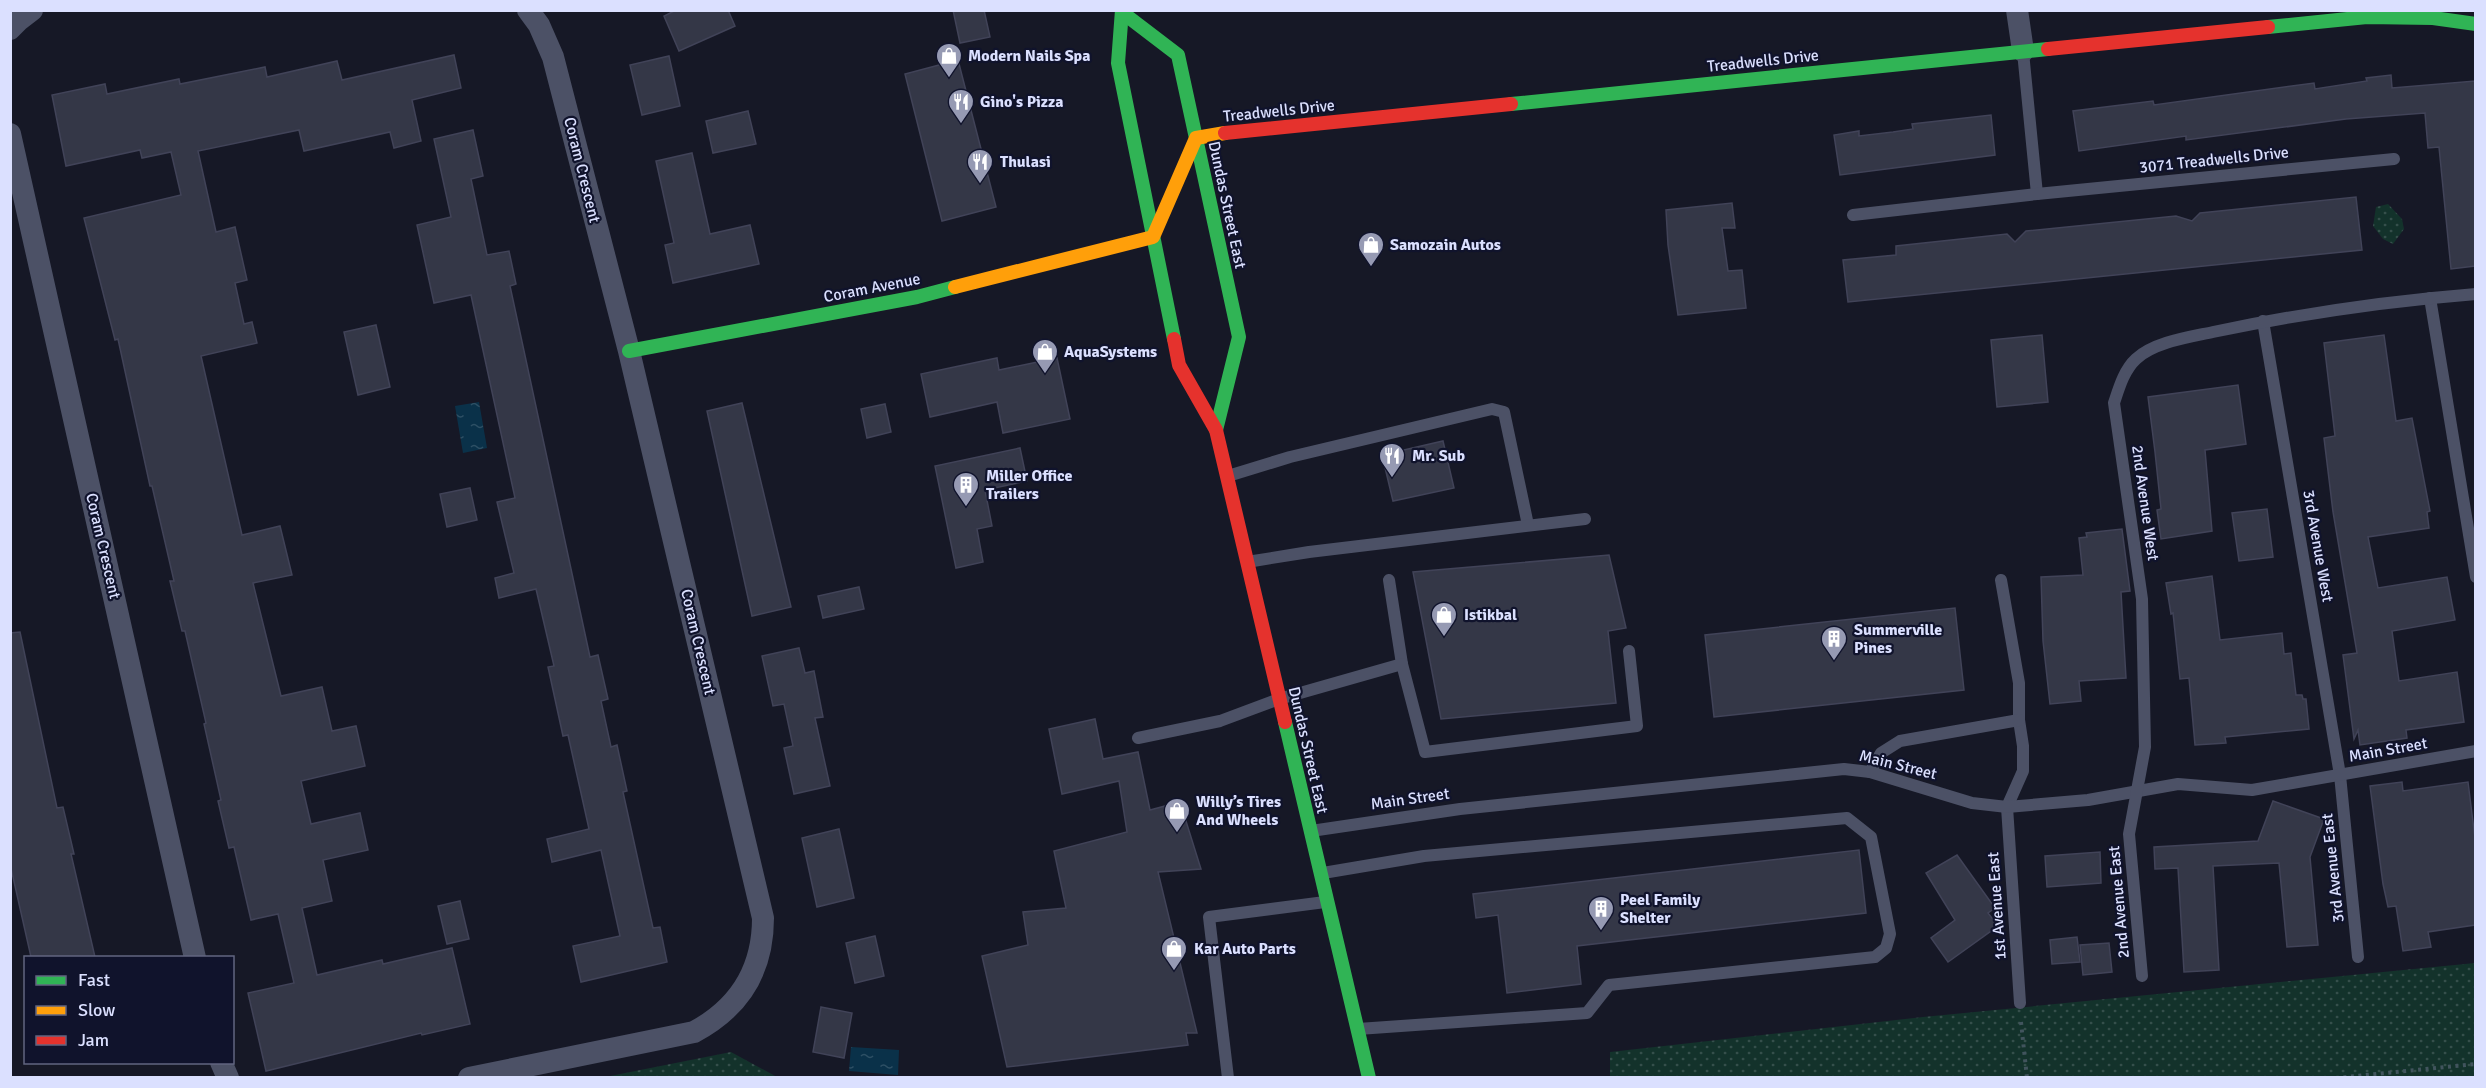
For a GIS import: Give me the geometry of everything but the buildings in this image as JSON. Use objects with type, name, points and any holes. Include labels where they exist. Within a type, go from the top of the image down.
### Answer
[{"type":"street","points":[[10,29],[32,10]]},
{"type":"street","name":"Coram Crescent","points":[[469,1077],[694,1032],[717,1020],[743,989],[756,965],[763,940],[763,918],[629,351],[553,57],[539,25],[528,10]]},
{"type":"street","points":[[2017,10],[2023,51]]},
{"type":"street","name":"Dundas Street East","points":[[1123,12],[1178,55],[1239,337],[1216,430]]},
{"type":"street","name":"Dundas Street East","points":[[1123,12],[1118,63],[1179,364],[1216,430],[1369,1077]]},
{"type":"street","name":"Treadwells Drive","points":[[1196,138],[1230,132],[2367,17],[2433,18],[2475,24]]},
{"type":"street","name":"Coram Crescent","points":[[10,134],[195,956]]},
{"type":"street","points":[[1153,237],[1196,138]]},
{"type":"street","name":"Coram Avenue","points":[[629,351],[917,297],[1153,237]]},
{"type":"lane","points":[[2023,51],[2037,194]]},
{"type":"lane","name":"3071 Treadwells Drive","points":[[1853,215],[2037,194],[2394,159]]},
{"type":"lane","name":"2nd Avenue West","points":[[2139,791],[2145,747],[2142,599],[2114,403],[2120,383],[2136,358],[2165,343],[2263,321],[2475,294]]},
{"type":"lane","points":[[2430,298],[2475,578]]},
{"type":"lane","name":"3rd Avenue West","points":[[2263,321],[2340,775]]},
{"type":"lane","points":[[1227,476],[1290,458],[1492,409],[1504,412],[1528,525]]},
{"type":"lane","points":[[1247,562],[1309,552],[1585,519]]},
{"type":"lane","points":[[1389,580],[1402,664],[1425,752],[1637,726],[1629,651]]},
{"type":"lane","points":[[2001,580],[2019,683],[2019,720],[2023,746],[2023,771],[2007,807]]},
{"type":"lane","points":[[1138,738],[1220,721],[1279,699],[1402,664]]},
{"type":"lane","points":[[1870,772],[1881,753],[1900,741],[2019,720]]},
{"type":"lane","name":"Main Street","points":[[1310,831],[1460,809],[1844,769],[1870,772],[1972,803],[2007,807],[2088,800],[2178,783],[2252,790],[2475,751]]},
{"type":"lane","name":"3rd Avenue East","points":[[2340,775],[2358,957]]},
{"type":"lane","name":"2nd Avenue East","points":[[2139,791],[2129,834],[2142,976]]},
{"type":"lane","name":"1st Avenue East","points":[[2007,807],[2020,1003]]},
{"type":"lane","points":[[1320,873],[1424,856],[1847,818],[1871,837],[1890,934],[1886,948],[1875,957],[1608,985],[1587,1013],[1357,1029]]},
{"type":"lane","points":[[1228,1077],[1209,917],[1327,902]]},
{"type":"path","points":[[2020,1003],[2027,1077]]},
{"type":"path","points":[[2336,1077],[2475,1064]]},
{"type":"green space","points":[[2388,204],[2402,219],[2404,229],[2393,244],[2383,239],[2373,226],[2376,207]]},
{"type":"green space","points":[[2475,963],[2475,1077],[1610,1078],[1610,1052],[1923,1017]]},
{"type":"green space","points":[[731,1052],[777,1077],[605,1077]]},
{"type":"water","points":[[479,402],[487,448],[463,453],[455,406]]},
{"type":"water","points":[[851,1047],[899,1050],[898,1075],[849,1071]]},
{"type":"traffic: fast","points":[[1122,10],[1118,63],[1174,339]]},
{"type":"traffic: fast","points":[[1123,13],[1178,55],[1239,337],[1216,430]]},
{"type":"traffic: fast","points":[[2268,27],[2367,17],[2433,18],[2476,24]]},
{"type":"traffic: fast","points":[[1511,104],[2048,49]]},
{"type":"traffic: fast","points":[[629,351],[917,297],[955,287]]},
{"type":"traffic: fast","points":[[1285,722],[1369,1078]]},
{"type":"traffic: slow","points":[[955,287],[1153,237],[1196,138],[1225,133]]},
{"type":"traffic: jam","points":[[2048,49],[2268,27]]},
{"type":"traffic: jam","points":[[1225,133],[1511,104]]},
{"type":"traffic: jam","points":[[1174,339],[1179,365],[1216,430],[1285,722]]},
{"type":"place","name":"Modern Nails Spa","points":[[949,79]]},
{"type":"place","name":"Gino's Pizza","points":[[961,125]]},
{"type":"place","name":"Thulasi","points":[[980,185]]},
{"type":"place","name":"Samozain Autos","points":[[1371,268]]},
{"type":"place","name":"AquaSystems","points":[[1045,375]]},
{"type":"place","name":"Mr. Sub","points":[[1392,479]]},
{"type":"place","name":"Miller Office Trailers","points":[[966,508]]},
{"type":"place","name":"Istikbal","points":[[1444,638]]},
{"type":"place","name":"Summerville Pines","points":[[1834,662]]},
{"type":"place","name":"Willy’s Tires And Wheels","points":[[1177,834]]},
{"type":"place","name":"Peel Family Shelter","points":[[1601,932]]},
{"type":"place","name":"Kar Auto Parts","points":[[1174,972]]}]
